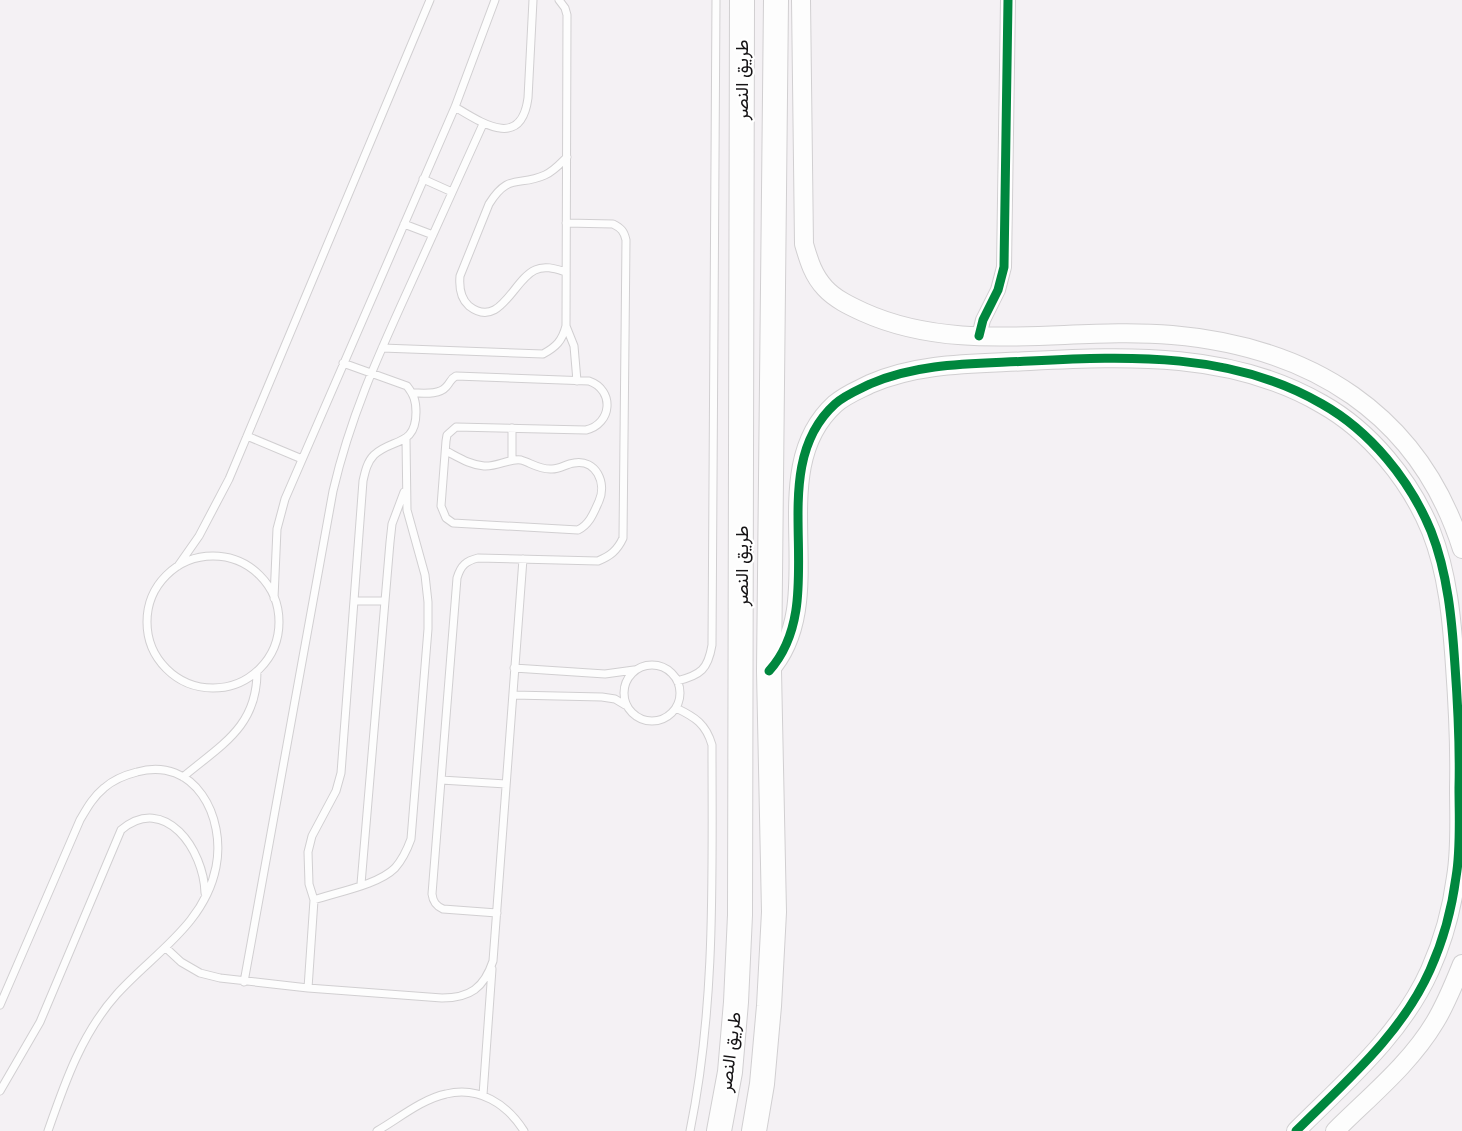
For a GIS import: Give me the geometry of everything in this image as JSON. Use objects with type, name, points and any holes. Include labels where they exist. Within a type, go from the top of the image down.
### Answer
[{"type":"highway","name":"طريق النصر","points":[[719,1131],[730,1072],[740,915],[742,0]]},
{"type":"highway","name":"طريق النصر","points":[[754,1131],[763,1073],[774,912],[769,671],[776,0]]},
{"type":"street","points":[[801,0],[804,244],[812,271],[826,290],[845,303],[876,318],[930,332],[979,336],[1128,333],[1172,335],[1213,340],[1261,351],[1320,374],[1358,398],[1385,421],[1409,447],[1430,476],[1446,508],[1462,549]]},
{"type":"street","points":[[979,336],[983,320],[998,290],[1004,267],[1008,0]]},
{"type":"street","points":[[1012,336],[1013,362]]},
{"type":"street","points":[[769,671],[784,653],[793,631],[798,577],[799,494],[805,454],[818,425],[841,400],[855,391],[888,377],[910,370],[940,366],[1013,362],[1151,357],[1188,361],[1264,378],[1322,404],[1358,428],[1389,461],[1416,503],[1431,531],[1449,597],[1460,736],[1458,859],[1451,903],[1430,970],[1408,1011],[1378,1049],[1296,1131]]},
{"type":"street","points":[[1335,1131],[1412,1054],[1434,1024],[1462,964]]},
{"type":"street","points":[[1378,1049],[1399,1067]]},
{"type":"lane","points":[[178,566],[211,556],[233,560],[244,564],[262,578],[274,598],[278,609],[279,632],[272,654],[257,672],[238,684],[204,688],[173,674],[157,657],[148,636],[150,602],[161,582],[178,566],[199,536],[216,507],[430,0]]},
{"type":"lane","points":[[274,598],[278,529],[285,499],[455,107],[495,0]]},
{"type":"lane","points":[[455,107],[495,129],[508,128],[519,122],[526,111],[533,0]]},
{"type":"lane","points":[[382,348],[543,354],[563,339],[566,326],[567,15],[559,0]]},
{"type":"lane","points":[[677,681],[691,678],[702,671],[710,659],[712,645],[716,0]]},
{"type":"lane","points":[[244,982],[333,491],[348,431],[371,372],[483,124]]},
{"type":"lane","points":[[566,272],[552,268],[537,269],[524,276],[506,303],[497,309],[487,311],[477,310],[468,305],[459,286],[460,276],[489,204],[496,193],[505,185],[516,180],[544,176],[557,168],[567,157]]},
{"type":"lane","points":[[423,180],[452,192]]},
{"type":"lane","points":[[496,913],[443,909],[433,901],[432,894],[457,578],[460,568],[468,560],[478,558],[598,561],[609,557],[618,549],[623,538],[626,240],[619,227],[612,224],[567,222]]},
{"type":"lane","points":[[404,224],[433,235]]},
{"type":"lane","points":[[566,326],[574,346],[577,381]]},
{"type":"lane","points":[[308,988],[314,900],[309,884],[308,852],[312,836],[336,791],[341,772],[365,468],[372,457],[382,449],[406,439],[413,431],[416,421],[416,402],[407,386],[344,363]]},
{"type":"lane","points":[[413,393],[442,390],[456,376],[577,381],[596,384],[605,394],[606,415],[594,428],[586,430],[456,427],[447,435],[441,506],[446,518],[453,523],[578,530],[586,526],[599,502],[603,488],[598,473],[591,467],[574,463],[552,470],[520,460],[512,460],[504,464],[475,465],[446,451]]},
{"type":"lane","points":[[512,428],[512,460]]},
{"type":"lane","points":[[247,436],[302,459]]},
{"type":"lane","points":[[314,900],[379,879],[393,869],[405,855],[412,830],[428,629],[428,602],[425,575],[411,530],[405,490],[406,439]]},
{"type":"lane","points":[[361,884],[392,524],[405,490]]},
{"type":"lane","points":[[483,1095],[523,559]]},
{"type":"lane","points":[[354,601],[385,602]]},
{"type":"lane","points":[[514,668],[605,674],[654,664],[664,667],[672,673],[680,690],[680,699],[669,716],[650,722],[632,714],[626,706],[623,696],[624,686],[635,669]]},
{"type":"lane","points":[[183,777],[244,723],[255,699],[257,672]]},
{"type":"lane","points":[[513,695],[602,697],[615,699],[626,706]]},
{"type":"lane","points":[[676,708],[701,722],[709,732],[712,745],[711,958],[706,1025],[690,1131]]},
{"type":"lane","points":[[0,1005],[80,820],[90,802],[105,786],[123,776],[144,770],[165,770],[183,777],[203,794],[214,818],[219,843],[216,868],[205,898],[188,925],[117,994],[96,1022],[78,1052],[48,1131]]},
{"type":"lane","points":[[441,780],[506,784]]},
{"type":"lane","points":[[0,1091],[40,1022],[121,830],[131,822],[144,817],[158,819],[174,828],[189,842],[199,859],[204,878],[205,898]]},
{"type":"lane","points":[[166,948],[181,962],[200,973],[244,982],[456,998],[469,994],[481,986],[489,974],[493,961]]},
{"type":"lane","points":[[377,1131],[428,1101],[446,1094],[464,1092],[483,1095],[503,1106],[524,1131]]},
{"type":"cycle path","points":[[979,336],[983,320],[998,290],[1004,267],[1008,0]]},
{"type":"cycle path","points":[[769,671],[787,642],[796,608],[799,573],[798,499],[802,464],[813,432],[835,404],[847,395],[870,384],[908,372],[948,365],[1105,358],[1180,361],[1217,366],[1288,387],[1322,404],[1356,428],[1387,458],[1412,493],[1431,531],[1442,564],[1451,615],[1457,697],[1459,855],[1446,924],[1435,959],[1418,994],[1388,1037],[1296,1131]]}]
